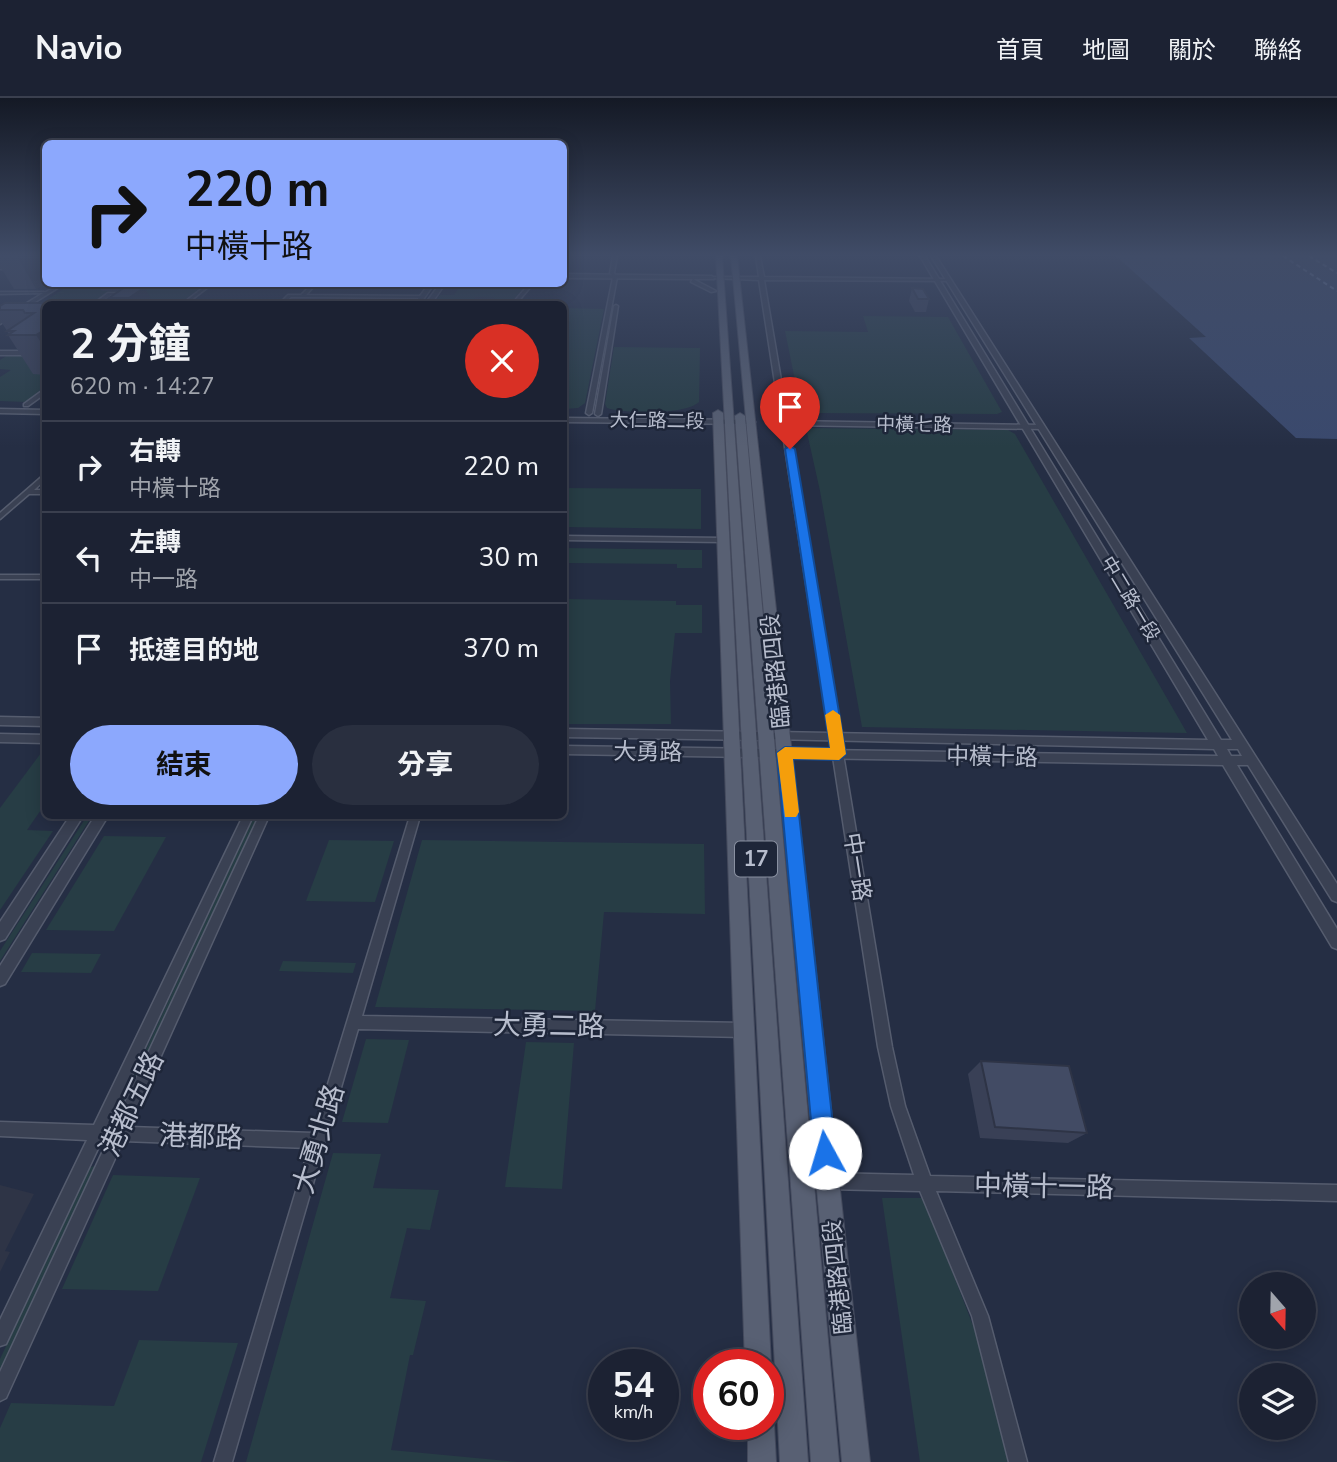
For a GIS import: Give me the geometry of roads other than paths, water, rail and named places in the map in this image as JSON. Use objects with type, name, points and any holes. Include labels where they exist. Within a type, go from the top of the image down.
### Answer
[{"type":"main road","name":"臨港路四段","points":[[726,320],[758,744],[802,1180],[825,1462]]},
{"type":"main road","name":"臨港路四段","points":[[734,419],[723,540],[828,1181],[856,1462]]},
{"type":"main road","name":"臨港路四段","points":[[734,419],[758,744],[776,1179],[794,1462]]},
{"type":"main road","name":"臨港路四段","points":[[757,1349],[744,1030],[758,744]]},
{"type":"main road","points":[[761,1440],[762,1462]]},
{"type":"street","points":[[1,320],[15,320]]},
{"type":"street","points":[[593,414],[609,320]]},
{"type":"street","name":"中一路","points":[[769,320],[885,1047],[898,1106],[925,1184],[980,1316],[1018,1462]]},
{"type":"street","name":"中二路一段","points":[[964,320],[1337,942]]},
{"type":"street","name":"中二路一段","points":[[968,320],[1039,424],[1337,896]]},
{"type":"street","points":[[0,353],[42,353]]},
{"type":"street","points":[[26,405],[42,393]]},
{"type":"street","points":[[0,405],[42,406]]},
{"type":"street","points":[[0,411],[42,412]]},
{"type":"street","name":"大仁路二段","points":[[567,413],[734,419]]},
{"type":"street","name":"大仁路二段","points":[[567,420],[734,419]]},
{"type":"street","name":"中橫七路","points":[[786,420],[1039,424]]},
{"type":"street","points":[[0,517],[42,479]]},
{"type":"street","points":[[28,492],[42,492]]},
{"type":"street","points":[[567,538],[723,540]]},
{"type":"street","points":[[0,577],[42,577]]},
{"type":"street","points":[[0,721],[42,722]]},
{"type":"street","name":"大勇路","points":[[567,733],[758,744]]},
{"type":"street","name":"中橫十路","points":[[758,744],[836,737],[1241,745]]},
{"type":"street","points":[[0,738],[42,739]]},
{"type":"street","name":"大勇路","points":[[567,750],[758,744]]},
{"type":"street","name":"中橫十路","points":[[758,744],[839,754],[1252,761]]},
{"type":"street","points":[[0,934],[76,819]]},
{"type":"street","points":[[0,979],[100,819]]},
{"type":"street","name":"港都五路","points":[[0,1338],[247,819]]},
{"type":"street","name":"港都五路","points":[[0,1392],[263,819]]},
{"type":"street","name":"大勇北路","points":[[223,1462],[414,819]]},
{"type":"street","name":"大勇二路","points":[[354,1022],[744,1030]]},
{"type":"street","name":"港都路","points":[[0,1129],[319,1141]]},
{"type":"street","name":"中橫十一路","points":[[750,1178],[1337,1194]]},
{"type":"water","points":[[1187,320],[1337,320],[1337,439],[1296,438],[1189,338],[1206,337]]}]
